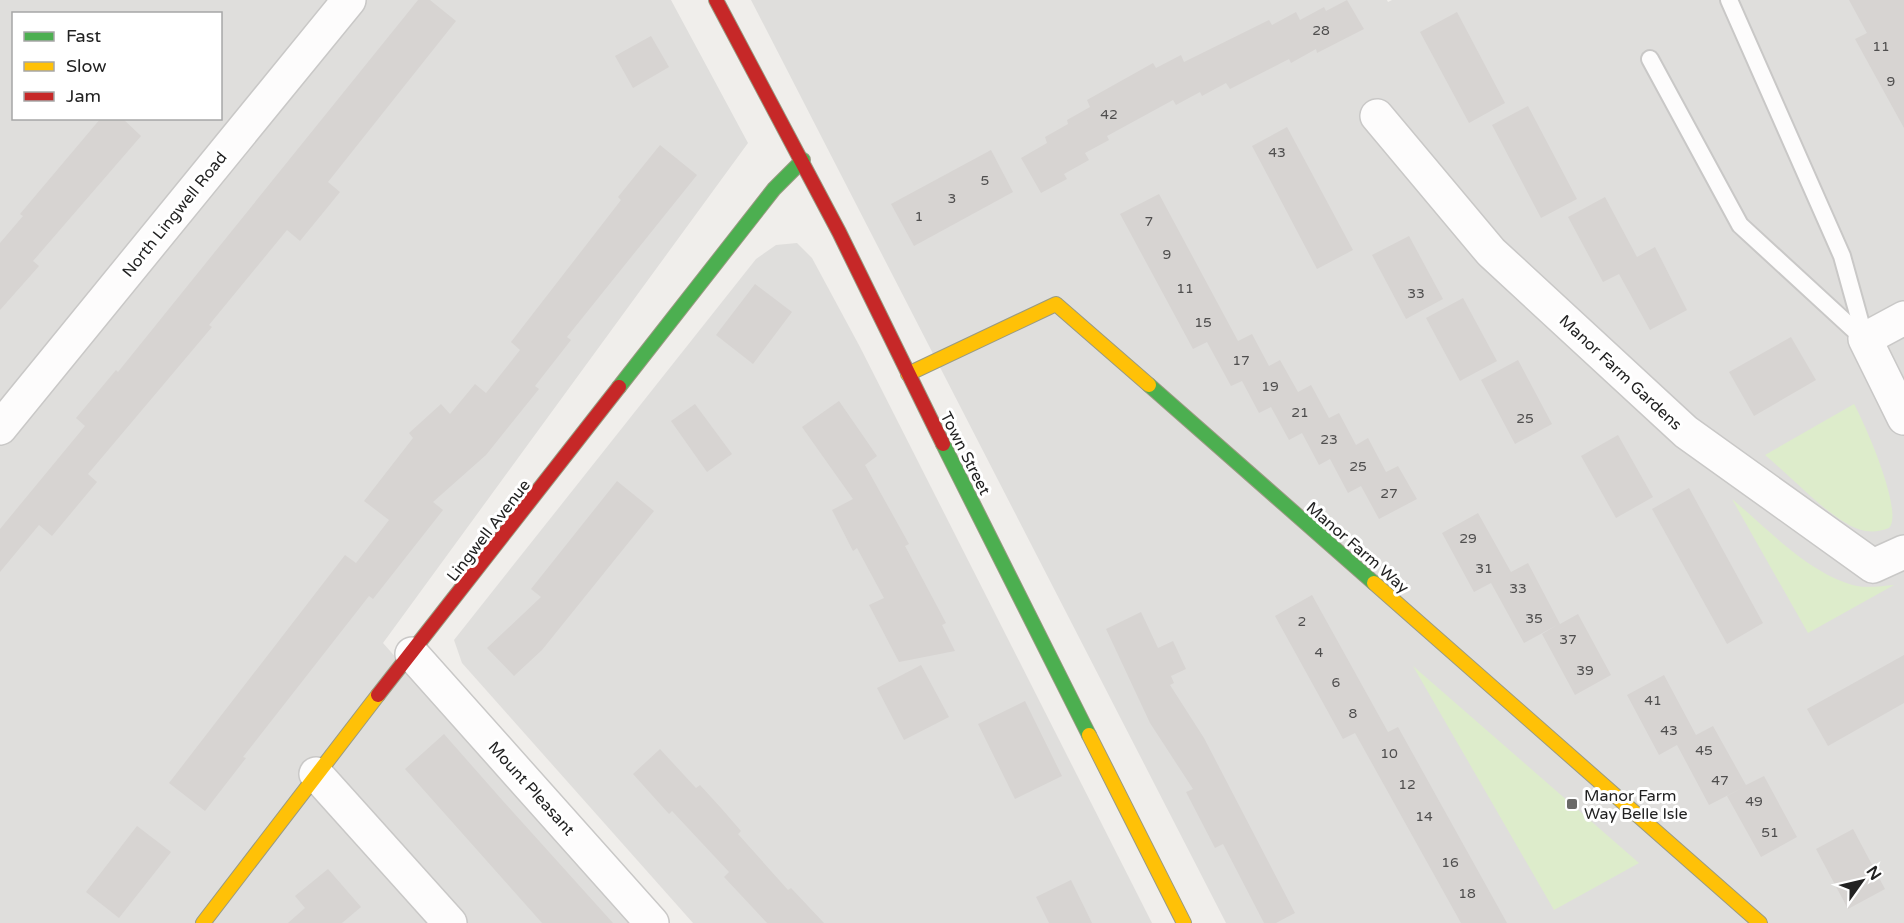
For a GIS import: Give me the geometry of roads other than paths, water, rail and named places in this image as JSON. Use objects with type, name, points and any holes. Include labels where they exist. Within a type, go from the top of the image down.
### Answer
[{"type":"street","name":"North Lingwell Road","points":[[0,428],[349,0]]},
{"type":"street","name":"Town Street","points":[[716,0],[803,160],[1184,923]]},
{"type":"street","name":"Manor Farm Gardens","points":[[1377,116],[1491,252],[1686,432],[1873,566],[1904,552]]},
{"type":"street","name":"Lingwell Avenue","points":[[203,923],[316,774],[774,189],[803,160]]},
{"type":"street","name":"Manor Farm Way","points":[[908,374],[1056,304],[1760,923]]},
{"type":"street","points":[[1904,318],[1865,339],[1904,418]]},
{"type":"street","name":"Mount Pleasant","points":[[412,654],[652,923]]},
{"type":"street","points":[[316,774],[450,923]]},
{"type":"lane","points":[[1729,0],[1842,256],[1865,339]]},
{"type":"lane","points":[[1650,59],[1740,225],[1865,339]]},
{"type":"place","name":"Manor Farm Way Belle Isle","points":[[1572,804]]}]
